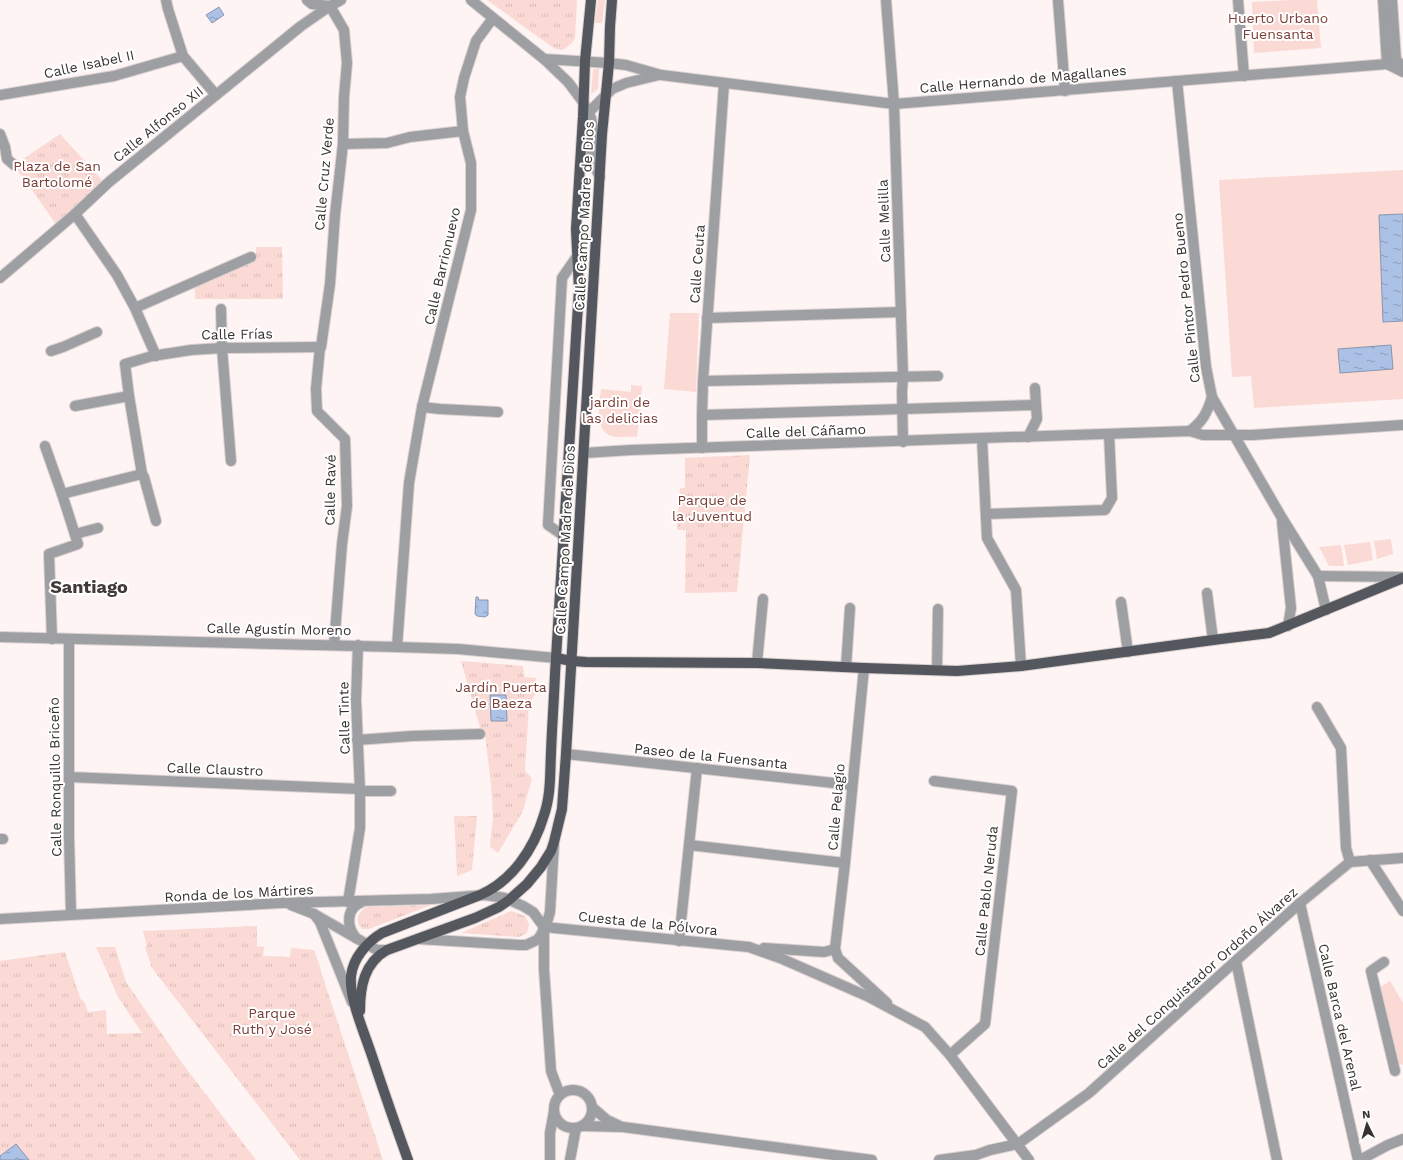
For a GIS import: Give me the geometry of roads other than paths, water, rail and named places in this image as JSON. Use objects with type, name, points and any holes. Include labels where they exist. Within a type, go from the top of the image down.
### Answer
[{"type":"main road","name":"Calle Campo Madre de Dios","points":[[361,1025],[353,997],[351,976],[357,959],[367,945],[377,936],[390,929],[480,895],[498,885],[517,867],[536,836],[545,814],[550,783],[556,658],[579,290],[576,229],[586,115],[584,102],[585,61],[590,0]]},
{"type":"main road","name":"Calle Campo Madre de Dios","points":[[361,1025],[361,992],[365,976],[380,954],[387,950],[475,918],[509,900],[520,892],[551,851],[562,810],[612,0]]},
{"type":"main road","points":[[556,658],[572,661],[757,662],[957,671],[1021,666],[1269,633],[1403,577]]},
{"type":"main road","points":[[361,1025],[408,1160]]},
{"type":"street","points":[[166,0],[183,56],[216,95]]},
{"type":"street","points":[[307,0],[312,4],[330,6]]},
{"type":"street","name":"Calle Alfonso XII","points":[[0,278],[75,214],[109,182],[301,26],[340,0]]},
{"type":"street","points":[[471,0],[544,59],[568,82],[584,102]]},
{"type":"street","name":"Calle Melilla","points":[[886,0],[894,104],[903,376],[903,442]]},
{"type":"street","points":[[1058,0],[1065,91]]},
{"type":"street","points":[[1238,0],[1244,76]]},
{"type":"street","points":[[1383,0],[1387,64],[1403,72]]},
{"type":"street","points":[[1392,0],[1396,60],[1403,66]]},
{"type":"street","name":"Calle Cruz Verde","points":[[320,348],[330,284],[335,215],[343,144],[344,97],[347,63],[344,30],[330,6]]},
{"type":"street","name":"Calle Barrionuevo","points":[[397,647],[409,482],[422,407],[471,210],[471,163],[463,130],[460,97],[464,78],[476,41],[493,18]]},
{"type":"street","name":"Calle Isabel II","points":[[0,95],[114,76],[183,56]]},
{"type":"street","points":[[544,59],[609,63]]},
{"type":"street","name":"Calle Hernando de Magallanes","points":[[609,63],[626,65],[661,75],[894,104],[1387,64]]},
{"type":"street","name":"Calle Hernando de Magallanes","points":[[606,94],[612,89],[626,83],[661,75]]},
{"type":"street","name":"Calle Pintor Pedro Bueno","points":[[1177,81],[1206,367],[1212,397],[1282,518],[1318,576],[1326,610]]},
{"type":"street","name":"Calle Ceuta","points":[[702,448],[703,381],[724,83]]},
{"type":"street","name":"Calle Campo Madre de Dios","points":[[586,115],[606,94]]},
{"type":"street","points":[[586,115],[593,127],[591,159],[600,177]]},
{"type":"street","points":[[343,144],[387,143],[410,137],[463,130]]},
{"type":"street","points":[[0,134],[5,147],[7,159],[14,165]]},
{"type":"street","points":[[75,214],[117,275],[135,308],[156,356]]},
{"type":"street","name":"Calle Campo Madre de Dios","points":[[564,536],[548,525],[562,278],[578,255]]},
{"type":"street","points":[[135,308],[251,257]]},
{"type":"street","points":[[221,309],[222,348],[231,461]]},
{"type":"street","points":[[707,318],[901,312]]},
{"type":"street","points":[[51,351],[97,332]]},
{"type":"street","name":"Calle Frías","points":[[129,396],[126,364],[156,356],[191,350],[222,348],[320,348]]},
{"type":"street","name":"Calle Ravé","points":[[320,348],[316,389],[317,411],[345,439],[347,506],[342,544],[334,645]]},
{"type":"street","points":[[703,381],[938,376]]},
{"type":"street","points":[[1028,437],[1037,419],[1035,388]]},
{"type":"street","points":[[75,406],[129,396],[142,474],[156,521]]},
{"type":"street","points":[[1190,432],[1200,423],[1208,412],[1212,397]]},
{"type":"street","name":"Calle del Cáñamo","points":[[702,415],[1036,405]]},
{"type":"street","points":[[422,407],[498,412]]},
{"type":"street","name":"Calle del Cáñamo","points":[[584,453],[631,450],[1110,434],[1190,432],[1203,435],[1252,435],[1403,425]]},
{"type":"street","points":[[986,514],[1105,510],[1112,498],[1110,434]]},
{"type":"street","points":[[982,438],[987,538],[1016,590],[1021,666]]},
{"type":"street","points":[[45,446],[78,544],[49,554],[52,639]]},
{"type":"street","points":[[62,494],[142,474]]},
{"type":"street","name":"Calle Pintor Pedro Bueno","points":[[1282,518],[1291,608],[1288,626]]},
{"type":"street","points":[[75,534],[98,528]]},
{"type":"street","points":[[1318,576],[1403,577]]},
{"type":"street","points":[[1207,593],[1213,640]]},
{"type":"street","points":[[757,662],[763,599]]},
{"type":"street","points":[[1121,602],[1128,652]]},
{"type":"street","points":[[846,667],[850,608]]},
{"type":"street","points":[[937,670],[938,609]]},
{"type":"street","name":"Calle Agustín Moreno","points":[[0,637],[458,649],[556,658]]},
{"type":"street","name":"Calle Ronquillo Briceño","points":[[69,639],[71,914]]},
{"type":"street","name":"Calle Tinte","points":[[348,902],[360,828],[356,700],[358,646]]},
{"type":"street","name":"Calle Pelagio","points":[[835,949],[864,668]]},
{"type":"street","points":[[1317,707],[1341,748],[1346,848],[1350,862],[1403,858]]},
{"type":"street","points":[[358,740],[412,736],[480,734]]},
{"type":"street","name":"Paseo de la Fuensanta","points":[[566,754],[852,785]]},
{"type":"street","points":[[679,941],[697,768]]},
{"type":"street","name":"Calle Claustro","points":[[70,777],[360,790]]},
{"type":"street","name":"Calle Pablo Neruda","points":[[934,781],[1012,791],[985,1024],[950,1055]]},
{"type":"street","points":[[360,790],[391,791]]},
{"type":"street","name":"Calle Campo Madre de Dios","points":[[544,927],[550,912],[554,842]]},
{"type":"street","points":[[689,845],[845,863]]},
{"type":"street","points":[[1370,860],[1403,911]]},
{"type":"street","name":"Calle del Conquistador Ordoño Álvarez","points":[[1018,1144],[1089,1094],[1300,904],[1350,862]]},
{"type":"street","name":"Ronda de los Mártires","points":[[0,919],[281,903],[362,902],[480,895],[494,896],[509,900],[533,912],[544,927]]},
{"type":"street","points":[[357,939],[351,929],[350,914],[355,906],[362,902]]},
{"type":"street","points":[[281,903],[298,907],[314,914],[377,950],[387,950]]},
{"type":"street","name":"Calle Barca del Arenal","points":[[1300,904],[1359,1160]]},
{"type":"street","points":[[314,914],[320,922],[335,963],[361,1025]]},
{"type":"street","points":[[418,939],[526,945],[537,940],[544,927]]},
{"type":"street","points":[[544,927],[544,968],[551,1071],[560,1095]]},
{"type":"street","name":"Cuesta de la Pólvora","points":[[544,927],[749,948],[824,952],[835,949],[838,958],[896,1012]]},
{"type":"street","name":"Cuesta de la Pólvora","points":[[749,948],[780,958],[869,997],[925,1026],[950,1055],[1029,1160]]},
{"type":"street","points":[[1236,961],[1277,1160]]},
{"type":"street","points":[[1384,962],[1371,971],[1395,1071]]},
{"type":"street","points":[[550,1160],[550,1132],[554,1105],[560,1095],[566,1092],[577,1090],[587,1097],[592,1107],[607,1120],[623,1127]]},
{"type":"street","points":[[570,1160],[579,1127],[589,1119],[592,1107]]},
{"type":"street","points":[[554,1111],[559,1122],[570,1128],[623,1127],[872,1160]]},
{"type":"street","points":[[1359,1160],[1403,1139]]},
{"type":"street","points":[[939,1160],[976,1155],[990,1150],[1018,1144]]},
{"type":"street","points":[[988,1160],[990,1150]]},
{"type":"water","points":[[219,7],[224,15],[212,23],[206,15]]},
{"type":"water","points":[[1403,214],[1403,321],[1383,322],[1379,215]]},
{"type":"water","points":[[1391,345],[1393,369],[1340,373],[1338,349]]},
{"type":"water","points":[[476,597],[478,597],[479,600],[488,600],[488,615],[485,617],[477,616],[475,614]]},
{"type":"water","points":[[490,695],[506,695],[507,721],[491,721]]},
{"type":"water","points":[[16,1144],[29,1160],[0,1160],[0,1156]]},
{"type":"district","name":"Santiago","points":[[89,586]]},
{"type":"park label","name":"Huerto Urbano Fuensanta","points":[[1278,26]]},
{"type":"park label","name":"Plaza de San Bartolomé","points":[[57,174]]},
{"type":"park label","name":"jardin de las delicias","points":[[620,410]]},
{"type":"park label","name":"Parque de la Juventud","points":[[712,508]]},
{"type":"park label","name":"Jardín Puerta de Baeza","points":[[501,696]]},
{"type":"park label","name":"Parque Ruth y José","points":[[272,1022]]}]
